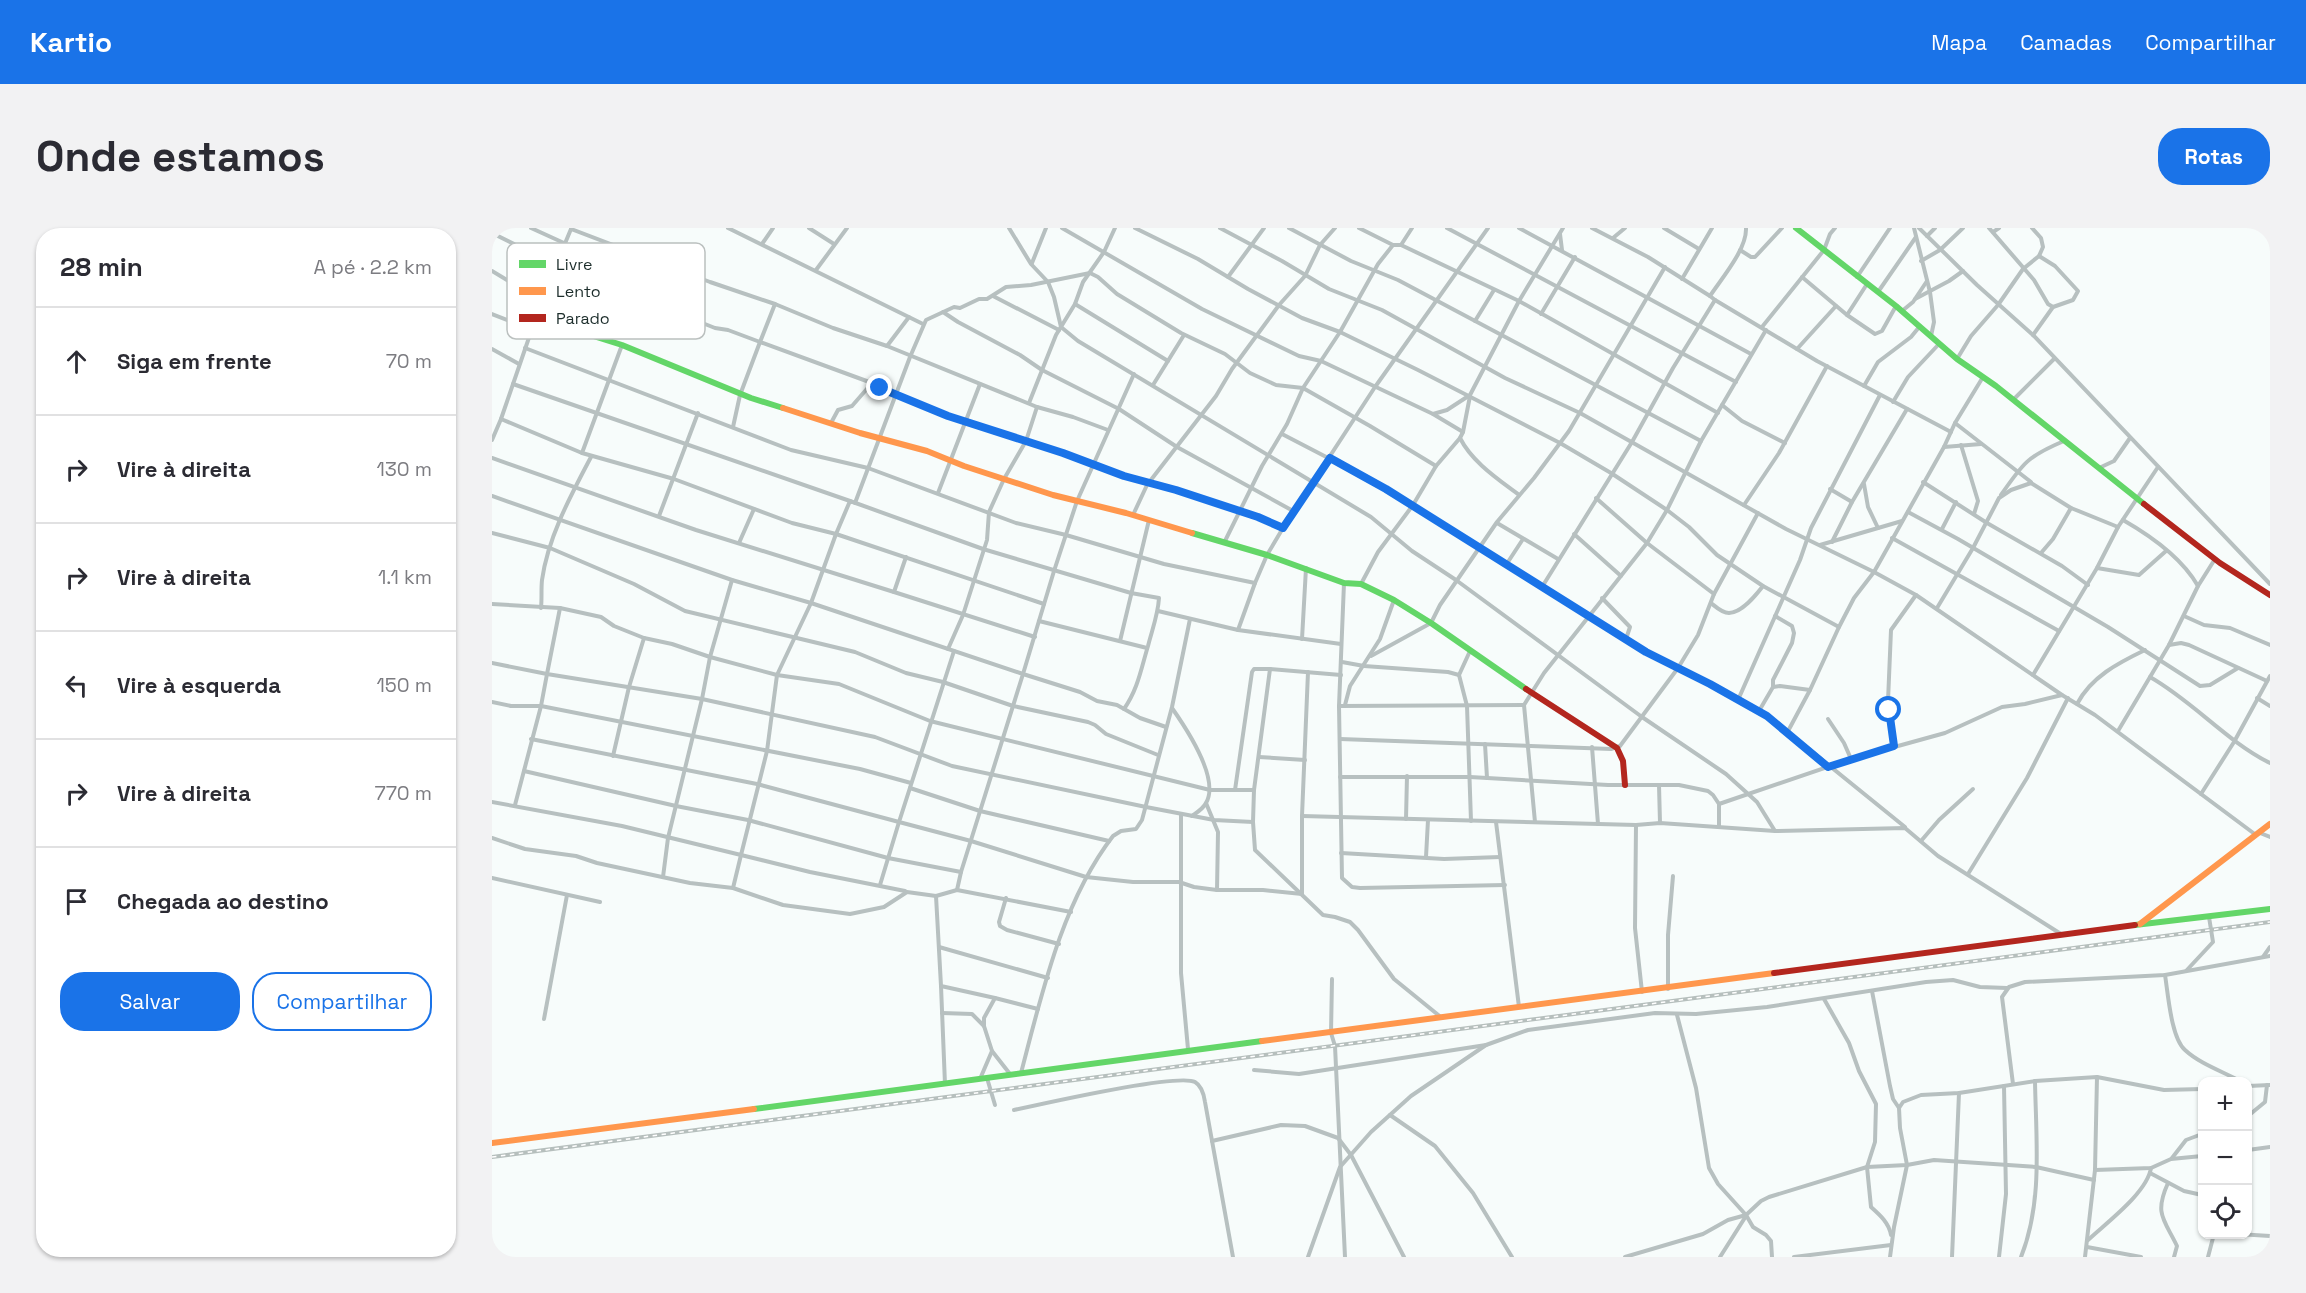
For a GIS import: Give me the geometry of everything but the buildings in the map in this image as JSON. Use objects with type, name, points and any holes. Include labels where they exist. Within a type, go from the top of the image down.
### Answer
[{"type":"street","points":[[531,228],[564,243],[571,228],[610,243]]},
{"type":"street","points":[[728,228],[923,324]]},
{"type":"street","points":[[762,244],[773,228]]},
{"type":"street","points":[[809,228],[834,244]]},
{"type":"street","points":[[816,270],[847,228]]},
{"type":"street","points":[[1009,228],[1031,264],[1048,282],[1054,297],[1060,329]]},
{"type":"street","points":[[1031,264],[1046,228]]},
{"type":"street","points":[[1062,228],[1188,301],[1299,356],[1321,361],[1433,414],[1463,432]]},
{"type":"street","points":[[1029,403],[1060,329],[1076,304],[1083,282],[1104,252],[1115,228]]},
{"type":"street","points":[[1135,228],[1198,259],[1302,318],[1340,332],[1470,395],[1560,443],[1667,510],[1689,527],[1709,550],[1763,586],[1839,627]]},
{"type":"street","points":[[1220,228],[1282,261],[1329,290],[1382,310],[1538,395],[1580,413],[1758,513],[1916,595],[2118,731],[2258,834],[2270,837]]},
{"type":"street","points":[[1228,277],[1264,228]]},
{"type":"street","points":[[1289,228],[1351,261],[1376,270],[1436,300],[1701,441]]},
{"type":"street","points":[[1133,515],[1149,482],[1177,447],[1279,305],[1305,276],[1320,245],[1335,228]]},
{"type":"street","points":[[1359,228],[1393,245],[1401,245],[1519,302],[1718,413]]},
{"type":"street","points":[[1401,245],[1412,228]]},
{"type":"street","points":[[1447,228],[1736,382]]},
{"type":"street","points":[[1238,630],[1254,583],[1283,528],[1394,359],[1488,228]]},
{"type":"street","points":[[1519,228],[1751,354]]},
{"type":"street","points":[[1361,584],[1378,552],[1413,505],[1436,466],[1460,438],[1470,395],[1483,366],[1563,228]]},
{"type":"street","points":[[1592,228],[1665,267],[1797,349],[1951,432]]},
{"type":"street","points":[[1613,238],[1625,228]]},
{"type":"street","points":[[1664,228],[1699,249]]},
{"type":"street","points":[[1682,279],[1712,228]]},
{"type":"street","points":[[1710,296],[1740,250],[1746,236],[1746,228]]},
{"type":"street","points":[[1740,250],[1755,257],[1782,228]]},
{"type":"street","points":[[1796,228],[1896,306],[1957,359],[2013,400],[2138,500],[2215,559],[2270,595]]},
{"type":"street","points":[[1535,822],[1524,705],[1531,692],[1602,598],[1647,543],[1764,329],[1824,250],[1830,234],[1836,228]]},
{"type":"street","points":[[1857,277],[1890,228]]},
{"type":"street","points":[[1914,228],[1930,292],[1934,322],[1931,336]]},
{"type":"street","points":[[1919,228],[1998,305],[2033,335],[2270,584]]},
{"type":"street","points":[[1927,236],[1935,228]]},
{"type":"street","points":[[1921,261],[1940,250],[1964,228]]},
{"type":"street","points":[[1999,228],[1991,230],[2034,280],[2053,307]]},
{"type":"street","points":[[1957,359],[1971,336],[1998,305],[2023,269],[2039,256],[2043,247],[2041,238],[2032,228]]},
{"type":"street","points":[[492,233],[512,243]]},
{"type":"street","points":[[1560,233],[1562,251]]},
{"type":"street","points":[[1878,292],[1916,236]]},
{"type":"street","points":[[1223,544],[1251,487],[1282,434],[1303,388],[1340,332],[1369,279],[1393,245]]},
{"type":"street","points":[[2033,335],[2053,307],[2073,300],[2078,291],[2055,266],[2039,256]]},
{"type":"street","points":[[1541,314],[1575,257]]},
{"type":"street","points":[[1371,656],[1431,623],[1456,580],[1497,522],[1560,443],[1580,413],[1665,267]]},
{"type":"street","points":[[492,271],[507,280]]},
{"type":"street","points":[[1915,299],[1963,271]]},
{"type":"street","points":[[733,888],[748,820],[767,751],[777,675],[811,603],[836,534],[868,468],[926,320],[942,311],[993,297],[1006,287],[1048,282],[1090,273],[1117,294],[1184,335],[1225,354],[1236,364],[1276,386],[1303,388],[1436,466]]},
{"type":"street","points":[[1802,277],[1847,315],[1867,330],[1878,334],[1896,306]]},
{"type":"street","points":[[705,280],[887,346],[1037,407],[1074,417],[1108,430]]},
{"type":"street","points":[[1902,311],[1915,299],[1927,280]]},
{"type":"street","points":[[1847,315],[1867,284]]},
{"type":"street","points":[[1475,321],[1494,290]]},
{"type":"street","points":[[993,297],[1060,329],[1371,517],[1390,534],[1642,717],[1726,774],[1757,802],[1775,831]]},
{"type":"street","points":[[1542,587],[1632,442],[1682,352],[1715,300]]},
{"type":"street","points":[[733,427],[740,395],[775,304]]},
{"type":"street","points":[[1076,304],[1168,361]]},
{"type":"street","points":[[1797,349],[1836,306]]},
{"type":"street","points":[[942,311],[1042,370],[1119,409],[1177,447],[1294,512]]},
{"type":"street","points":[[492,314],[507,320]]},
{"type":"street","points":[[887,346],[909,317]]},
{"type":"street","points":[[705,324],[728,330],[872,383],[897,396],[966,422],[1283,528]]},
{"type":"street","points":[[1864,386],[1878,362],[1911,337],[1920,326]]},
{"type":"street","points":[[1153,385],[1184,335]]},
{"type":"street","points":[[492,440],[528,339]]},
{"type":"street","points":[[603,339],[740,395],[860,433],[927,451],[1004,479],[1267,555],[1344,583],[1361,584],[1394,600],[1431,623],[1617,748],[1623,761],[1625,785]]},
{"type":"street","points":[[1893,402],[1908,377],[1939,344]]},
{"type":"street","points":[[582,453],[622,345]]},
{"type":"street","points":[[525,348],[791,450],[868,468],[1016,523],[1066,535],[1139,558],[1254,583]]},
{"type":"street","points":[[492,350],[519,364]]},
{"type":"street","points":[[2013,400],[2054,359]]},
{"type":"street","points":[[1744,505],[1785,443],[1827,366]]},
{"type":"street","points":[[957,890],[1053,571],[1077,501],[1134,374]]},
{"type":"street","points":[[1786,733],[1810,690],[1854,598],[1874,572],[1944,447],[1954,423],[1983,377]]},
{"type":"street","points":[[831,423],[838,410],[852,406],[872,383]]},
{"type":"street","points":[[513,384],[984,549],[1131,593],[1159,598],[1158,611],[1143,669],[1135,692],[1124,709]]},
{"type":"street","points":[[938,493],[980,384]]},
{"type":"street","points":[[1433,414],[1447,410],[1470,395]]},
{"type":"street","points":[[1738,700],[1830,489],[1880,395]]},
{"type":"street","points":[[1722,405],[1742,421],[1785,443]]},
{"type":"street","points":[[880,885],[984,549],[988,533],[989,512],[1004,479],[1026,441],[1037,407]]},
{"type":"street","points":[[1832,542],[1852,502],[1907,410]]},
{"type":"street","points":[[659,516],[698,414]]},
{"type":"street","points":[[501,419],[591,457],[674,479],[792,523],[836,534],[1044,604]]},
{"type":"street","points":[[1954,423],[2031,483],[2071,508],[2118,527]]},
{"type":"street","points":[[1282,434],[1413,505],[1626,640],[1759,711],[1938,856],[2061,934]]},
{"type":"street","points":[[1460,438],[1466,448],[1485,467],[1519,495]]},
{"type":"street","points":[[2098,469],[2114,461],[2130,438]]},
{"type":"street","points":[[1937,608],[1973,548],[1999,498],[2022,464],[2064,441]]},
{"type":"street","points":[[1944,447],[1982,444]]},
{"type":"street","points":[[1961,445],[1978,501],[1974,514]]},
{"type":"street","points":[[541,608],[543,579],[550,548],[574,488],[591,457]]},
{"type":"street","points":[[492,458],[739,543],[1035,637]]},
{"type":"street","points":[[2033,675],[2088,585],[2118,527],[2158,467]]},
{"type":"street","points":[[1923,482],[1987,523],[2041,553],[2088,585]]},
{"type":"street","points":[[1999,498],[2011,490],[2031,483]]},
{"type":"street","points":[[1864,484],[1868,507],[1878,528]]},
{"type":"street","points":[[1830,489],[1852,502]]},
{"type":"street","points":[[492,496],[732,580],[811,603],[1023,674],[1124,709],[1140,718],[1166,727]]},
{"type":"street","points":[[1596,498],[1647,543],[1714,594]]},
{"type":"street","points":[[1942,529],[1956,502]]},
{"type":"street","points":[[2041,553],[2053,539],[2071,508]]},
{"type":"street","points":[[739,543],[754,509]]},
{"type":"street","points":[[1908,512],[1942,529],[2074,607],[2203,687],[2238,668]]},
{"type":"street","points":[[1617,748],[1678,668],[1698,634],[1714,594],[1758,513]]},
{"type":"street","points":[[1120,640],[1149,520]]},
{"type":"street","points":[[2123,520],[2145,534],[2187,568],[2198,586]]},
{"type":"street","points":[[1819,546],[1903,521]]},
{"type":"street","points":[[1497,522],[1558,559]]},
{"type":"street","points":[[492,533],[550,548],[634,584],[685,611],[855,652],[906,673],[943,682],[1013,706],[1088,722],[1106,734],[1158,755]]},
{"type":"street","points":[[1574,534],[1621,576]]},
{"type":"street","points":[[1892,538],[2059,631]]},
{"type":"street","points":[[1506,565],[1523,539]]},
{"type":"street","points":[[2097,568],[2139,575],[2145,573],[2166,551]]},
{"type":"street","points":[[894,592],[906,557]]},
{"type":"street","points":[[2118,731],[2169,645],[2198,586],[2215,559]]},
{"type":"street","points":[[1302,639],[1306,568]]},
{"type":"street","points":[[663,877],[668,838],[686,769],[710,657],[732,580]]},
{"type":"street","points":[[1344,583],[1339,706],[1342,878],[1352,886],[1505,885]]},
{"type":"street","points":[[1711,603],[1722,611],[1732,612],[1748,602],[1763,586]]},
{"type":"street","points":[[1894,746],[1888,701],[1891,630],[1916,595]]},
{"type":"street","points":[[1602,598],[1630,627],[1626,640]]},
{"type":"street","points":[[1345,705],[1353,680],[1371,656],[1380,639],[1394,600]]},
{"type":"street","points":[[492,604],[560,608],[601,617],[614,626],[644,638],[672,644],[710,657],[777,675],[839,684],[930,721],[1210,790],[1254,790]]},
{"type":"street","points":[[515,805],[541,706],[560,608]]},
{"type":"street","points":[[1158,611],[1238,630],[1341,644]]},
{"type":"street","points":[[1759,711],[1773,687],[1773,680],[1792,643],[1794,633],[1792,626],[1775,616]]},
{"type":"street","points":[[2184,616],[2204,625],[2230,628],[2270,645]]},
{"type":"street","points":[[1020,1074],[1059,944],[1086,877],[1116,833],[1139,826],[1172,707],[1190,619]]},
{"type":"street","points":[[1039,621],[1147,648]]},
{"type":"street","points":[[613,756],[629,687],[644,638]]},
{"type":"street","points":[[2169,645],[2178,643],[2189,645],[2267,681]]},
{"type":"street","points":[[2077,704],[2091,684],[2114,667],[2145,650]]},
{"type":"street","points":[[1470,651],[1459,675],[1467,705],[1471,821]]},
{"type":"street","points":[[1342,662],[1459,675]]},
{"type":"street","points":[[492,663],[702,699],[875,737],[920,752],[952,766],[992,775],[1191,816],[1252,822]]},
{"type":"street","points":[[1235,790],[1251,672],[1257,669],[1270,669],[1341,675]]},
{"type":"street","points":[[1270,669],[1254,790],[1252,822],[1256,852],[1323,915],[1350,922],[1394,979],[1443,1018]]},
{"type":"street","points":[[1302,894],[1302,816],[1308,672]]},
{"type":"street","points":[[2201,794],[2234,742],[2270,676]]},
{"type":"street","points":[[2150,677],[2190,705],[2234,742],[2270,763]]},
{"type":"street","points":[[1773,687],[1810,690]]},
{"type":"street","points":[[1719,804],[1851,759],[1945,733],[2002,707],[2025,705],[2062,695]]},
{"type":"street","points":[[1968,874],[2027,778],[2068,698]]},
{"type":"street","points":[[2258,698],[2270,706]]},
{"type":"street","points":[[492,702],[511,706],[541,706],[860,769],[980,811],[1109,841]]},
{"type":"street","points":[[1339,706],[1524,705]]},
{"type":"street","points":[[1172,707],[1203,763],[1210,790],[1206,803],[1191,816]]},
{"type":"street","points":[[1828,719],[1844,742],[1851,759]]},
{"type":"street","points":[[531,739],[757,784],[971,841],[1086,877],[1133,882],[1179,882],[1194,888],[1217,890],[1263,890],[1302,894]]},
{"type":"street","points":[[1340,739],[1617,748]]},
{"type":"street","points":[[1485,744],[1487,778]]},
{"type":"street","points":[[1592,747],[1598,824]]},
{"type":"street","points":[[1259,757],[1305,760]]},
{"type":"street","points":[[524,771],[748,820],[888,858],[961,872]]},
{"type":"street","points":[[1406,819],[1407,776]]},
{"type":"street","points":[[1340,777],[1470,777],[1594,784],[1679,785],[1708,791],[1719,804],[1719,826]]},
{"type":"street","points":[[1659,785],[1660,823]]},
{"type":"street","points":[[1921,841],[1939,820],[1972,789]]},
{"type":"street","points":[[492,802],[622,826],[810,872],[907,892],[936,896],[957,890],[1071,912]]},
{"type":"street","points":[[1206,803],[1219,834],[1217,890]]},
{"type":"street","points":[[1181,814],[1179,882],[1182,918],[1181,973],[1188,1049]]},
{"type":"street","points":[[1302,816],[1636,825],[1660,823],[1775,831],[1905,828]]},
{"type":"street","points":[[1426,857],[1428,820]]},
{"type":"street","points":[[1496,822],[1519,1007]]},
{"type":"street","points":[[2139,925],[2270,824]]},
{"type":"street","points":[[1636,825],[1635,928],[1642,992]]},
{"type":"street","points":[[492,838],[525,849],[576,856],[690,883],[733,888],[783,904],[850,914],[884,907],[907,892]]},
{"type":"street","points":[[1341,853],[1426,857],[1500,857]]},
{"type":"street","points":[[1668,989],[1668,935],[1673,876]]},
{"type":"street","points":[[492,878],[535,890],[600,902]]},
{"type":"street","points":[[544,1019],[567,895]]},
{"type":"street","points":[[936,896],[945,1084]]},
{"type":"street","points":[[1006,898],[999,922],[1000,926],[1059,944]]},
{"type":"street","points":[[492,1143],[1020,1074],[1188,1049],[1331,1033],[1668,989],[2061,934],[2270,909]]},
{"type":"street","points":[[2186,971],[2212,942],[2209,917]]},
{"type":"street","points":[[939,946],[1048,978]]},
{"type":"street","points":[[2262,957],[2270,947]]},
{"type":"street","points":[[2013,1084],[2002,997],[2007,988],[2014,984],[2045,980],[2165,975],[2270,956]]},
{"type":"street","points":[[2165,975],[2180,1045],[2233,1077]]},
{"type":"street","points":[[1332,979],[1331,1033],[1335,1046],[1345,1257]]},
{"type":"street","points":[[1254,1070],[1299,1074],[1486,1045],[1528,1030],[1655,1013],[1677,1015],[1767,1007],[1926,982],[1953,980],[1980,987],[2007,988]]},
{"type":"street","points":[[941,986],[1038,1009]]},
{"type":"street","points":[[1872,991],[1890,1086],[1893,1099],[1899,1108],[1907,1165],[1890,1247]]},
{"type":"street","points":[[994,998],[984,1018],[984,1026],[992,1051],[1011,1075]]},
{"type":"street","points":[[1824,999],[1850,1043],[1859,1071],[1875,1104],[1875,1142],[1867,1167],[1871,1208],[1881,1216],[1890,1229],[1890,1257]]},
{"type":"street","points":[[942,1013],[972,1014],[984,1026]]},
{"type":"street","points":[[1677,1015],[1696,1088],[1708,1168],[1753,1227],[1766,1234],[1771,1241],[1772,1257]]},
{"type":"street","points":[[1308,1257],[1340,1167],[1411,1096],[1486,1045]]},
{"type":"street","points":[[992,1051],[984,1078],[996,1105]]},
{"type":"street","points":[[1899,1108],[1903,1102],[1921,1095],[1959,1093],[2035,1081],[2097,1077],[2163,1090],[2198,1089]]},
{"type":"street","points":[[2085,1257],[2095,1170],[2097,1077]]},
{"type":"street","points":[[1014,1110],[1151,1083],[1195,1081],[1203,1091],[1233,1257]]},
{"type":"street","points":[[2021,1257],[2032,1223],[2036,1167],[2035,1081]]},
{"type":"street","points":[[2252,1086],[2268,1085],[2265,1102],[2252,1112]]},
{"type":"street","points":[[1999,1257],[2007,1164],[2004,1086]]},
{"type":"street","points":[[1952,1257],[1959,1093]]},
{"type":"street","points":[[1390,1115],[1435,1146],[1473,1193],[1512,1257]]},
{"type":"street","points":[[1212,1141],[1281,1125],[1305,1126],[1338,1138],[1351,1155],[1404,1257]]},
{"type":"street","points":[[2095,1170],[2151,1170],[2171,1159],[2186,1140],[2198,1136]]},
{"type":"street","points":[[2252,1149],[2270,1147]]},
{"type":"street","points":[[2171,1159],[2198,1156]]},
{"type":"street","points":[[1720,1257],[1746,1215],[1761,1201],[1867,1167],[1907,1165],[1934,1160],[1957,1161],[2036,1167],[2094,1180]]},
{"type":"street","points":[[2151,1170],[2168,1183],[2184,1191],[2198,1194]]},
{"type":"street","points":[[2088,1240],[2136,1195],[2151,1170]]},
{"type":"street","points":[[2168,1183],[2160,1203],[2164,1221],[2176,1246],[2174,1257]]},
{"type":"street","points":[[1627,1257],[1703,1234],[1728,1220],[1746,1215]]},
{"type":"street","points":[[2252,1235],[2270,1236]]},
{"type":"street","points":[[2208,1257],[2213,1239]]},
{"type":"street","points":[[1794,1257],[1890,1247]]},
{"type":"street","points":[[2087,1247],[2141,1257]]},
{"type":"waterway","points":[[2256,228],[2270,237]]},
{"type":"railway","points":[[492,1157],[2270,922]]},
{"type":"traffic: fast","points":[[1796,228],[1896,306],[1957,359],[1996,386],[2144,504]]},
{"type":"traffic: fast","points":[[603,339],[751,398],[783,408]]},
{"type":"traffic: fast","points":[[1192,533],[1267,555],[1344,583],[1361,584],[1394,600],[1431,623],[1526,689]]},
{"type":"traffic: fast","points":[[2135,925],[2270,909]]},
{"type":"traffic: fast","points":[[754,1109],[1262,1041]]},
{"type":"traffic: slow","points":[[783,408],[860,433],[927,451],[964,466],[1053,495],[1126,513],[1192,533]]},
{"type":"traffic: slow","points":[[2140,924],[2270,824]]},
{"type":"traffic: slow","points":[[1262,1041],[1774,973]]},
{"type":"traffic: slow","points":[[492,1143],[754,1109]]},
{"type":"traffic: jam","points":[[2144,504],[2220,563],[2270,595]]},
{"type":"traffic: jam","points":[[1526,689],[1617,748],[1623,761],[1625,785]]},
{"type":"traffic: jam","points":[[1774,973],[2135,925]]},
{"type":"route","points":[[880,388],[948,416],[1063,453],[1124,476],[1176,490],[1258,517],[1283,528],[1330,458],[1386,489],[1646,652],[1767,716],[1828,767],[1894,746],[1889,710]]}]
